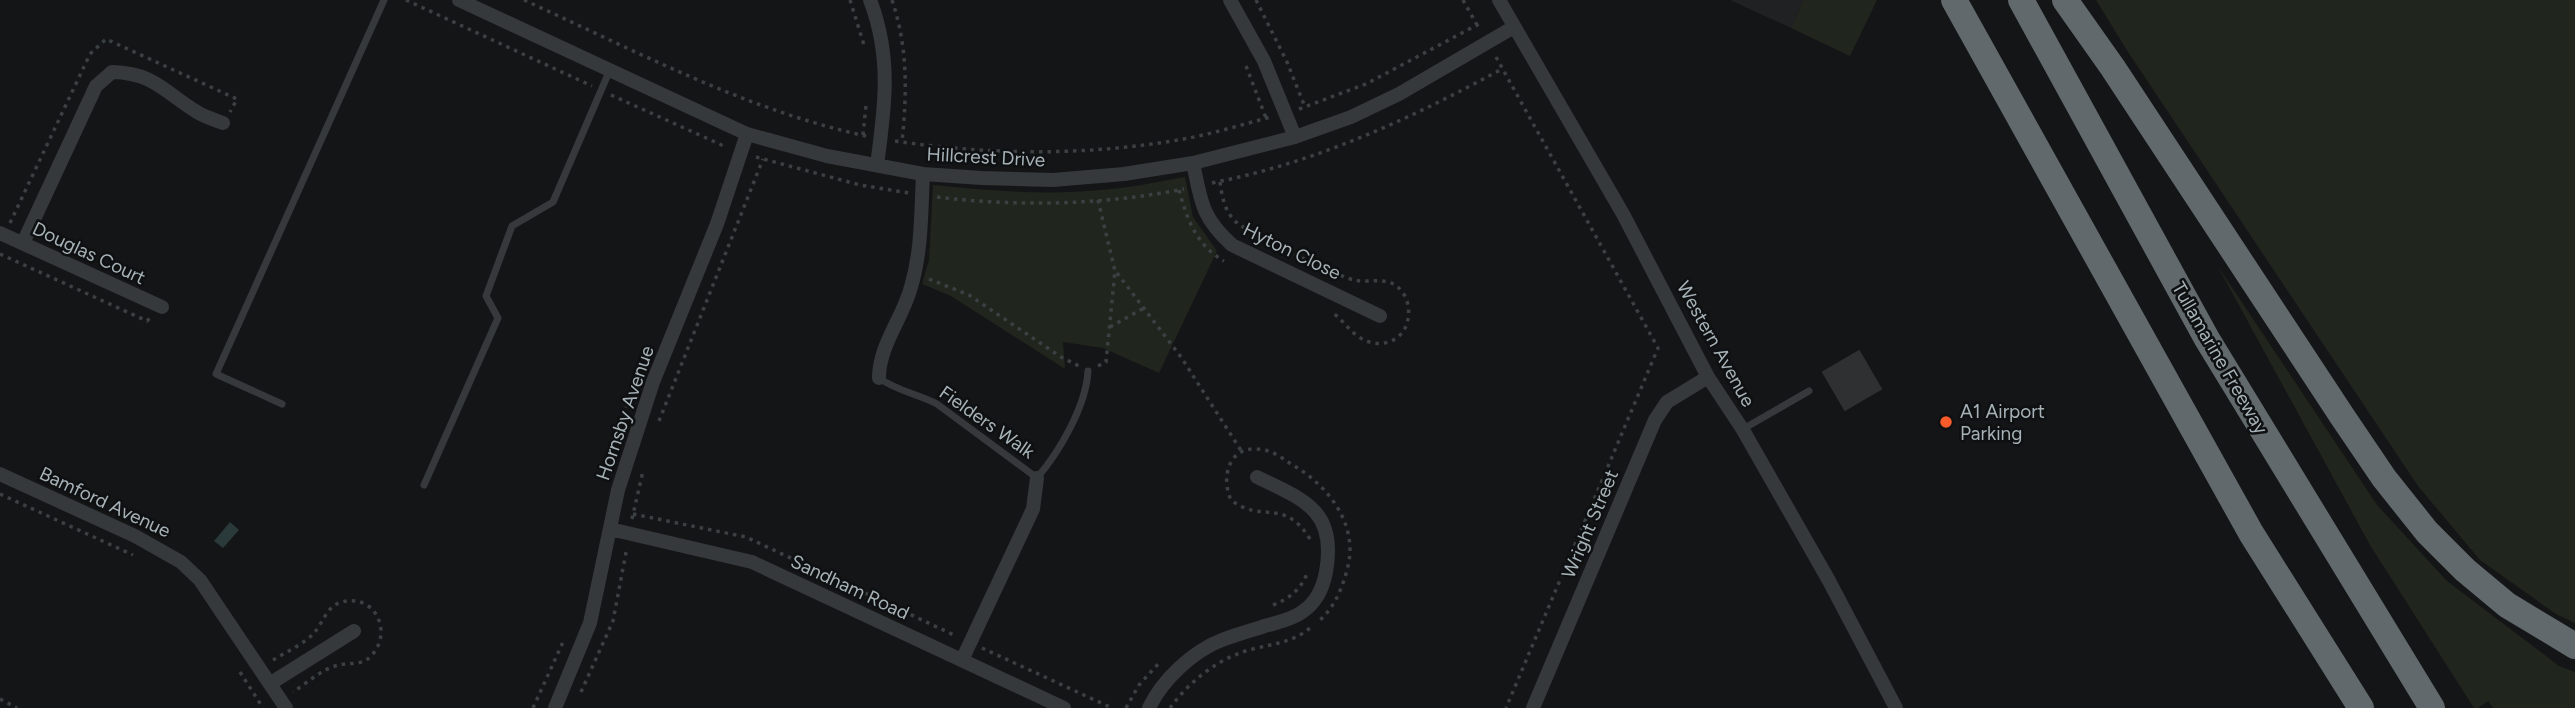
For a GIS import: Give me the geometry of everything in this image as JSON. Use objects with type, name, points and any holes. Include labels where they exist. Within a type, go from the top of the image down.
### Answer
[{"type":"highway","points":[[1954,0],[2245,522],[2361,708]]},
{"type":"highway","name":"Tullamarine Freeway","points":[[2021,0],[2207,339],[2432,708]]},
{"type":"highway","points":[[2065,0],[2384,478],[2419,521],[2465,570],[2507,605],[2575,646]]},
{"type":"highway","points":[[2398,655],[2438,708]]},
{"type":"street","name":"Hillcrest Drive","points":[[459,0],[747,134],[827,156],[923,174],[1053,180],[1125,174],[1194,163],[1295,137],[1351,117],[1399,94],[1514,27]]},
{"type":"street","points":[[870,0],[877,17],[884,59],[886,104],[877,165]]},
{"type":"street","points":[[1230,0],[1264,61],[1295,137]]},
{"type":"street","name":"Western Avenue","points":[[1499,0],[1623,214],[1708,377],[1742,430],[1828,579],[1896,708]]},
{"type":"street","points":[[23,243],[96,86],[112,72],[132,73],[157,82],[199,113],[223,123]]},
{"type":"street","name":"Hornsby Avenue","points":[[555,708],[590,623],[618,490],[653,382],[717,224],[747,134]]},
{"type":"street","name":"Hyton Close","points":[[1194,163],[1202,208],[1214,229],[1232,245],[1380,316]]},
{"type":"street","points":[[879,378],[879,363],[911,290],[919,256],[923,174]]},
{"type":"street","name":"Douglas Court","points":[[2,234],[163,307]]},
{"type":"street","name":"Wright Street","points":[[1533,708],[1655,421],[1667,402],[1708,377]]},
{"type":"street","name":"Bamford Avenue","points":[[0,474],[135,536],[181,562],[200,580],[286,708]]},
{"type":"street","points":[[962,660],[1032,509],[1037,478]]},
{"type":"street","points":[[1149,708],[1166,682],[1199,653],[1219,640],[1301,613],[1315,601],[1324,583],[1329,552],[1323,522],[1314,509],[1301,498],[1257,478]]},
{"type":"street","name":"Sandham Road","points":[[610,530],[752,562],[1064,708]]},
{"type":"street","points":[[271,683],[354,631]]},
{"type":"lane","points":[[282,404],[216,374],[384,0]]},
{"type":"lane","points":[[424,485],[498,318],[486,296],[512,226],[554,202],[609,72]]},
{"type":"lane","points":[[1037,478],[1054,458],[1087,390],[1088,371]]},
{"type":"lane","name":"Fielders Walk","points":[[879,378],[889,386],[921,395],[937,404],[1037,478]]},
{"type":"lane","points":[[1742,430],[1809,391]]},
{"type":"path","points":[[524,0],[717,89],[798,118],[863,135],[987,152],[1040,153],[1177,140],[1286,114],[1366,84],[1477,25]]},
{"type":"path","points":[[850,0],[864,45]]},
{"type":"path","points":[[892,0],[899,22],[906,66],[902,142]]},
{"type":"path","points":[[1255,0],[1287,62],[1305,107]]},
{"type":"path","points":[[1463,0],[1658,348],[1506,708]]},
{"type":"path","points":[[2,234],[90,54],[106,39],[237,99],[223,123]]},
{"type":"path","points":[[1246,66],[1266,118]]},
{"type":"path","points":[[863,135],[867,97]]},
{"type":"path","points":[[658,425],[763,159]]},
{"type":"path","points":[[915,273],[970,295],[1061,357],[1088,371],[1106,362],[1115,271],[1098,200]]},
{"type":"path","points":[[1115,271],[1181,357],[1242,452]]},
{"type":"path","points":[[1110,327],[1144,308]]},
{"type":"path","points":[[1170,708],[1189,684],[1228,658],[1286,642],[1304,633],[1334,605],[1346,573],[1350,546],[1345,523],[1336,502],[1321,485],[1272,452],[1256,448],[1242,452],[1231,463],[1225,480],[1231,500],[1252,511],[1280,512],[1291,517],[1302,526],[1310,539],[1311,547]]},
{"type":"path","points":[[578,698],[612,621],[643,469]]},
{"type":"path","points":[[0,494],[143,561]]},
{"type":"path","points":[[1268,607],[1287,600],[1296,592],[1310,569]]},
{"type":"path","points":[[1126,708],[1139,685],[1163,659]]},
{"type":"path","points":[[235,664],[263,708]]},
{"type":"path","points":[[0,699],[17,708]]},
{"type":"shaded area","points":[[1730,0],[1803,0],[1791,28]]},
{"type":"shaded area","points":[[1803,0],[1877,0],[1850,56],[1791,28]]},
{"type":"shaded area","points":[[2096,0],[2575,0],[2575,623],[2556,614],[2480,560],[2418,486]]},
{"type":"shaded area","points":[[1185,177],[1193,217],[1217,251],[1159,373],[1103,348],[1063,342],[1065,369],[951,296],[922,284],[929,260],[933,185],[1000,191],[1067,192],[1120,188]]},
{"type":"shaded area","points":[[2217,265],[2377,505],[2447,581],[2559,666],[2575,672],[2575,708],[2493,708],[2488,701],[2474,708],[2370,545]]},
{"type":"shaded area","points":[[230,522],[239,530],[223,548],[214,541]]},
{"type":"building","points":[[1859,351],[1881,389],[1845,410],[1823,372]]},
{"type":"place","name":"A1 Airport Parking","points":[[1946,422]]}]
